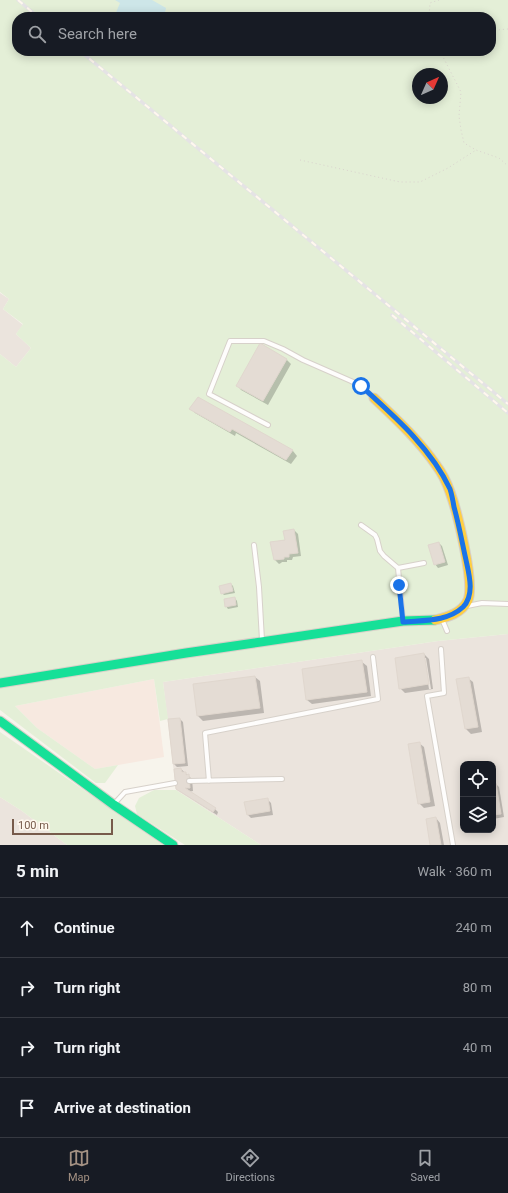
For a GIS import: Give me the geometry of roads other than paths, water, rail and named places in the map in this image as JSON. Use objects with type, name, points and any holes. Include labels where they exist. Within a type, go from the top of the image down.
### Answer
[{"type":"street","points":[[0,683],[262,641],[403,622],[442,619],[454,614],[465,606],[470,594],[470,580],[450,490],[434,461],[411,434],[374,398]]},
{"type":"street","points":[[0,721],[114,805],[173,845]]},
{"type":"lane","points":[[268,425],[209,394],[230,341],[264,341],[361,386],[374,398]]},
{"type":"lane","points":[[361,525],[375,536],[380,551],[398,568],[403,622]]},
{"type":"lane","points":[[254,545],[259,587],[262,641]]},
{"type":"lane","points":[[398,568],[424,563]]},
{"type":"lane","points":[[465,606],[482,603],[508,604]]},
{"type":"lane","points":[[442,619],[447,631]]},
{"type":"lane","points":[[441,648],[444,693],[427,696],[453,845]]},
{"type":"lane","points":[[209,781],[205,733],[378,699],[373,657]]},
{"type":"lane","points":[[189,781],[282,779]]},
{"type":"lane","points":[[114,805],[125,792],[175,782]]},
{"type":"water","points":[[115,0],[152,0],[166,8],[165,12],[116,12],[120,3]]},
{"type":"railway","points":[[18,0],[32,12]]},
{"type":"railway","points":[[86,56],[508,404]]},
{"type":"railway","points":[[392,315],[508,413]]}]
